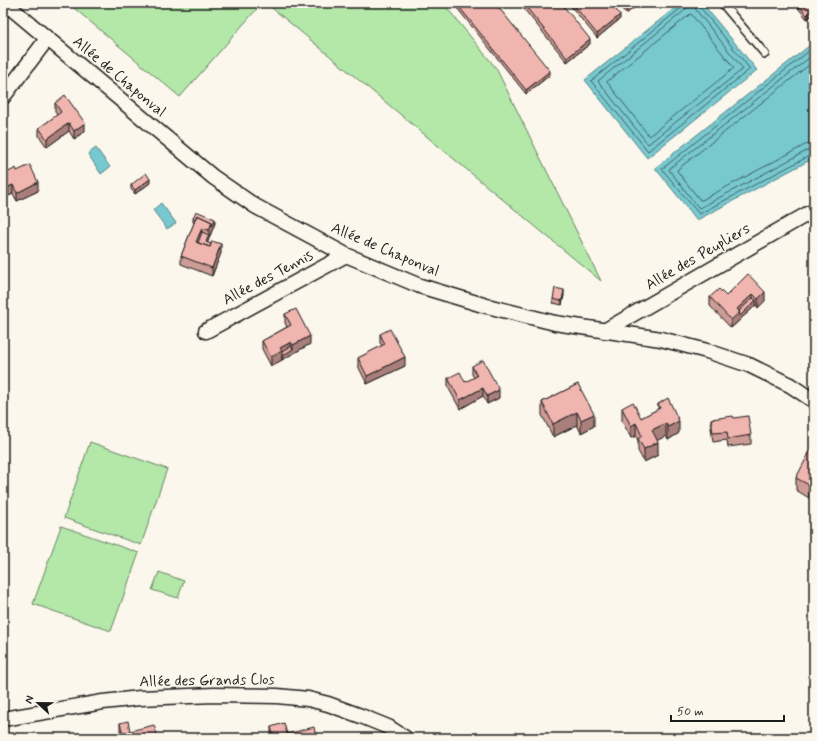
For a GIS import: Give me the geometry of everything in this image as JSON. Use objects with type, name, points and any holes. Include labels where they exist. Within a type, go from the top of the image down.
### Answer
[{"type":"street","name":"Allée de Chaponval","points":[[5,3],[46,39],[213,177],[255,206],[346,255],[420,286],[483,305],[554,323],[604,332],[661,339],[707,351],[749,365],[790,385],[814,400]]},
{"type":"street","points":[[3,97],[46,39]]},
{"type":"street","name":"Allée des Peupliers","points":[[604,332],[809,213]]},
{"type":"street","name":"Allée des Tennis","points":[[206,331],[346,255]]},
{"type":"street","name":"Allée des Grands Clos","points":[[3,719],[103,702],[140,698],[214,695],[277,696],[308,699],[328,704],[368,718],[388,727],[405,738]]},
{"type":"lane","points":[[722,3],[765,54]]},
{"type":"green space","points":[[68,3],[262,3],[180,97]]},
{"type":"green space","points":[[266,3],[443,3],[496,68],[601,281]]},
{"type":"green space","points":[[90,442],[167,469],[141,545],[64,518]]},
{"type":"green space","points":[[61,526],[139,553],[111,631],[33,604]]},
{"type":"green space","points":[[159,572],[184,581],[178,598],[152,590]]},
{"type":"water","points":[[681,3],[702,3],[757,70],[647,158],[585,80]]},
{"type":"water","points":[[814,42],[814,158],[697,220],[655,168]]},
{"type":"water","points":[[96,148],[110,167],[101,174],[88,154]]},
{"type":"water","points":[[161,203],[176,223],[167,229],[153,210]]},
{"type":"building","points":[[456,3],[495,3],[550,71],[526,90]]},
{"type":"building","points":[[523,3],[561,3],[590,39],[567,58]]},
{"type":"building","points":[[572,3],[611,3],[620,15],[597,34]]},
{"type":"building","points":[[621,3],[634,3],[626,10]]},
{"type":"building","points":[[797,3],[814,3],[814,10],[807,15]]},
{"type":"building","points":[[65,95],[85,123],[74,131],[69,123],[47,139],[39,128],[61,112],[55,103]]},
{"type":"building","points":[[30,165],[38,182],[17,193],[13,185],[6,188],[3,181],[3,175],[16,168],[17,171]]},
{"type":"building","points":[[146,173],[150,179],[135,190],[131,185]]},
{"type":"building","points":[[196,211],[215,219],[212,226],[212,222],[197,215],[195,219],[193,218]]},
{"type":"building","points":[[197,215],[212,222],[209,230],[202,228],[196,242],[210,247],[212,241],[221,244],[212,268],[181,256]]},
{"type":"building","points":[[202,232],[209,235],[206,242],[211,244],[210,247],[198,243]]},
{"type":"building","points":[[812,236],[814,237],[814,245],[811,244]]},
{"type":"building","points":[[748,274],[765,292],[758,299],[753,294],[737,309],[740,312],[731,320],[710,297],[719,289],[726,296]]},
{"type":"building","points":[[555,288],[564,290],[562,301],[553,299]]},
{"type":"building","points":[[753,298],[756,300],[740,316],[739,311]]},
{"type":"building","points":[[296,309],[310,336],[293,345],[291,342],[280,348],[282,351],[271,357],[262,341],[291,325],[285,314]]},
{"type":"building","points":[[390,329],[405,357],[367,376],[358,358],[385,344],[380,334]]},
{"type":"building","points":[[291,346],[293,349],[282,356],[282,352]]},
{"type":"building","points":[[483,360],[499,390],[487,396],[483,388],[460,400],[448,378],[460,372],[465,382],[477,376],[472,366]]},
{"type":"building","points":[[578,384],[594,414],[581,420],[577,412],[553,424],[542,402]]},
{"type":"building","points":[[668,398],[679,421],[668,427],[666,423],[652,430],[658,442],[644,449],[638,439],[642,436],[636,423],[631,426],[622,408],[633,402],[641,418],[660,408],[658,404]]},
{"type":"building","points":[[733,416],[734,418],[748,416],[751,435],[728,439],[727,432],[713,433],[711,419]]},
{"type":"building","points":[[812,447],[814,448],[814,476],[809,485],[796,478]]},
{"type":"building","points":[[814,484],[814,494],[810,492]]},
{"type":"building","points":[[128,721],[130,731],[154,725],[158,738],[124,738],[120,723]]},
{"type":"building","points":[[284,723],[287,734],[314,727],[316,738],[274,738],[271,727]]}]
